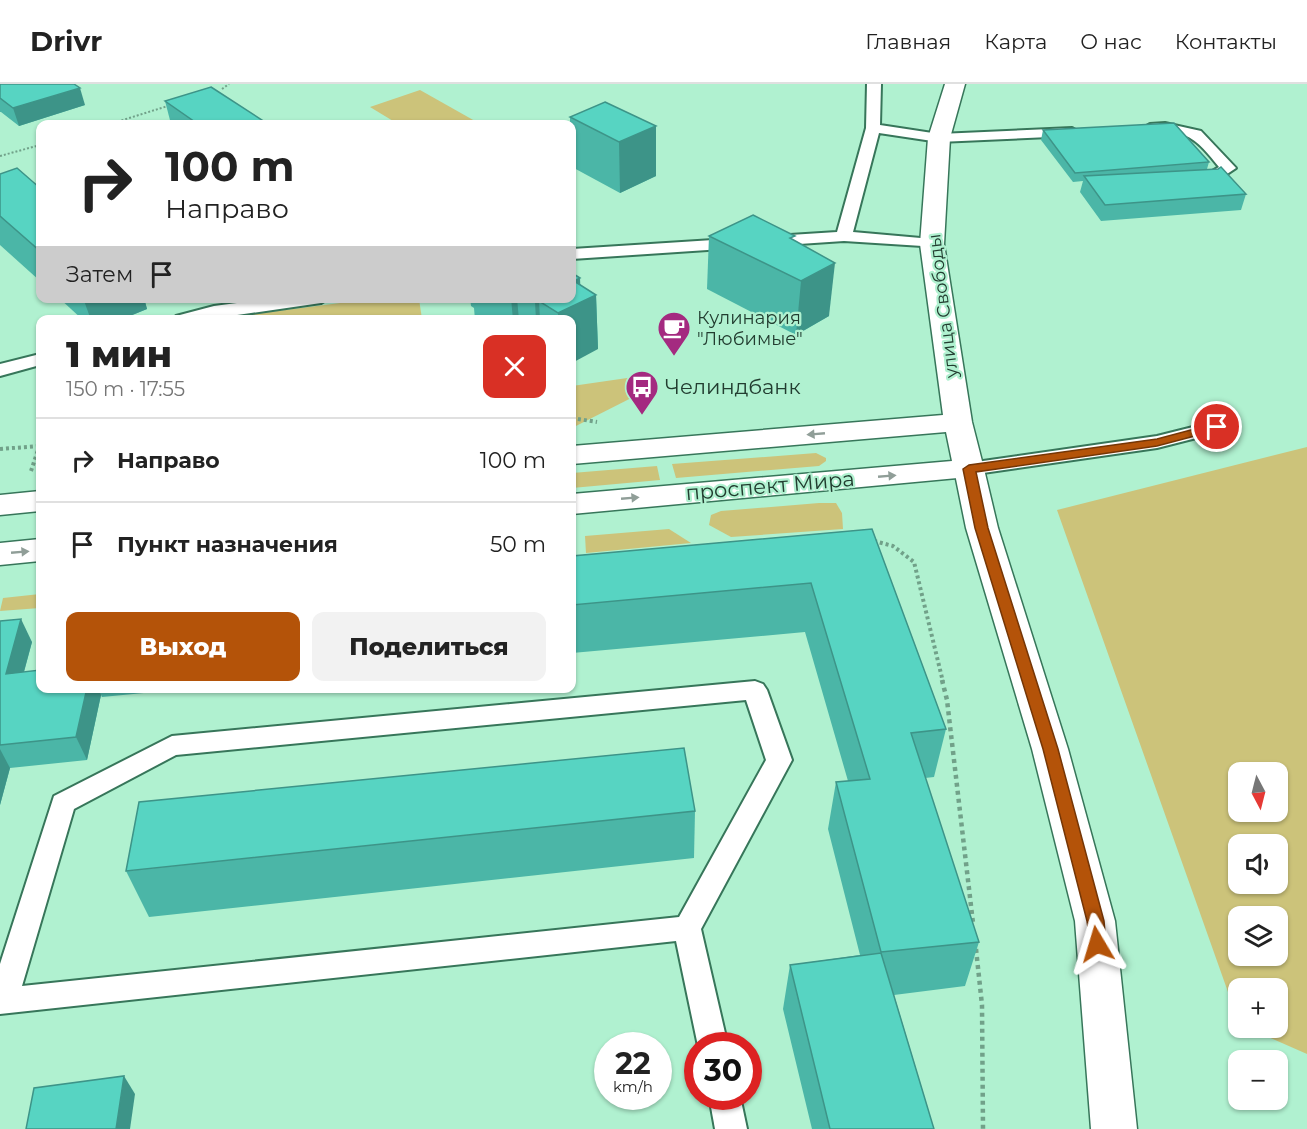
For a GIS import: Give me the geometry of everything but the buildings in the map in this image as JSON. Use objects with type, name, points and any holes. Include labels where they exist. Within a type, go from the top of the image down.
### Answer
[{"type":"street","name":"улица Свободы","points":[[955,84],[939,138],[932,244],[958,422],[982,528],[1050,749],[1095,921],[1114,1129]]},
{"type":"street","points":[[576,455],[958,422]]},
{"type":"street","name":"проспект Мира","points":[[576,504],[969,469]]},
{"type":"street","points":[[0,505],[35,489]]},
{"type":"street","points":[[0,554],[36,550]]},
{"type":"lane","points":[[844,236],[873,128],[874,84]]},
{"type":"lane","points":[[1140,128],[1175,126],[1197,133],[1228,168],[1213,177],[1180,179]]},
{"type":"lane","points":[[873,128],[939,138],[1092,131]]},
{"type":"lane","points":[[576,254],[844,236],[932,244]]},
{"type":"lane","points":[[205,303],[214,310]]},
{"type":"lane","points":[[198,315],[214,310],[276,303]]},
{"type":"lane","points":[[0,370],[36,360]]},
{"type":"lane","points":[[969,469],[1157,442],[1217,427]]},
{"type":"lane","points":[[687,928],[2,1001],[63,803],[172,746],[755,690],[779,760],[687,928],[710,1032]]},
{"type":"lane","points":[[727,1110],[731,1129]]},
{"type":"path","points":[[222,89],[229,84]]},
{"type":"path","points":[[123,120],[174,105]]},
{"type":"path","points":[[0,156],[36,146]]},
{"type":"path","points":[[0,450],[36,446]]},
{"type":"path","points":[[870,540],[893,546],[914,562],[946,700],[974,934]]},
{"type":"path","points":[[975,946],[982,1005],[983,1129]]},
{"type":"shaded area","points":[[420,90],[473,120],[391,120],[370,107]]},
{"type":"shaded area","points":[[340,303],[420,303],[421,315],[246,315]]},
{"type":"shaded area","points":[[641,376],[651,388],[576,426],[576,385]]},
{"type":"shaded area","points":[[1307,447],[1307,1054],[1271,1038],[1288,1038],[1288,978],[1228,978],[1228,992],[1057,510]]},
{"type":"shaded area","points":[[816,453],[826,458],[826,461],[819,466],[676,478],[672,464]]},
{"type":"shaded area","points":[[657,466],[660,480],[576,488],[576,473]]},
{"type":"shaded area","points":[[836,503],[842,513],[843,529],[731,537],[709,525],[711,515],[721,511]]},
{"type":"shaded area","points":[[669,529],[691,543],[586,553],[585,536]]},
{"type":"shaded area","points":[[36,594],[36,608],[0,611],[3,598]]},
{"type":"place","name":"Кулинария \"Любимые\"","points":[[674,357]]},
{"type":"place","name":"Челиндбанк","points":[[642,416]]},
{"type":"route","points":[[1097,944],[1095,921],[1050,749],[982,528],[972,491],[969,469],[1157,442],[1217,427]]}]
